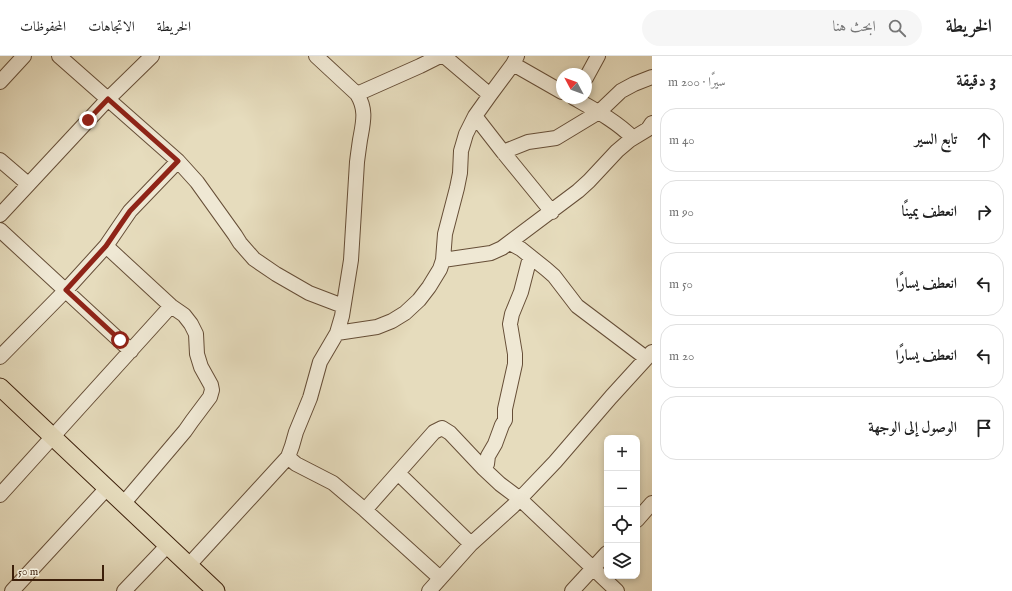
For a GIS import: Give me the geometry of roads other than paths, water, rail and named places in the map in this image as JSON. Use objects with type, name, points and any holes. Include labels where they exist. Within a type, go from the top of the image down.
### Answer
[{"type":"main road","points":[[0,387],[216,591]]},
{"type":"street","points":[[0,82],[24,56]]},
{"type":"street","points":[[59,56],[178,161],[197,182],[240,243],[254,259],[309,293],[343,306]]},
{"type":"street","points":[[0,215],[108,99],[152,56]]},
{"type":"street","points":[[188,566],[288,457],[296,432],[310,398],[320,362],[337,333],[351,260],[357,162],[364,110],[362,101],[357,94],[316,56]]},
{"type":"street","points":[[357,94],[440,56]]},
{"type":"street","points":[[444,56],[490,95]]},
{"type":"street","points":[[591,68],[598,56]]},
{"type":"street","points":[[337,333],[377,327],[392,322],[419,300],[429,287],[440,270],[443,260],[445,234],[457,188],[460,172],[461,151],[466,134],[475,116],[515,60],[556,88]]},
{"type":"street","points":[[503,152],[528,142],[556,138],[599,112],[621,91],[652,77]]},
{"type":"street","points":[[585,104],[619,125],[633,138]]},
{"type":"street","points":[[475,116],[552,212]]},
{"type":"street","points":[[443,260],[491,252],[510,243],[578,192],[617,151],[633,138],[651,129]]},
{"type":"street","points":[[0,160],[28,184]]},
{"type":"street","points":[[0,357],[66,290],[106,246],[130,211],[178,161]]},
{"type":"street","points":[[0,230],[131,351]]},
{"type":"street","points":[[429,591],[471,544],[520,499],[649,355],[577,306],[554,276],[520,249],[510,243]]},
{"type":"street","points":[[106,246],[171,306],[184,315],[191,324],[196,334],[197,354],[201,367],[211,385],[212,390],[210,397],[185,431],[123,504]]},
{"type":"street","points":[[484,469],[488,456],[495,444],[505,420],[505,409],[515,364],[515,348],[510,324],[512,314],[521,292],[530,257]]},
{"type":"street","points":[[0,495],[171,306]]},
{"type":"street","points":[[365,510],[434,432],[442,428],[450,433],[484,469],[500,484],[520,499],[617,591]]},
{"type":"street","points":[[288,457],[296,464],[333,483],[440,578]]},
{"type":"street","points":[[398,473],[471,544]]},
{"type":"street","points":[[12,591],[107,488]]},
{"type":"street","points":[[640,517],[652,503]]},
{"type":"street","points":[[124,591],[167,546]]},
{"type":"street","points":[[572,591],[604,556]]}]
